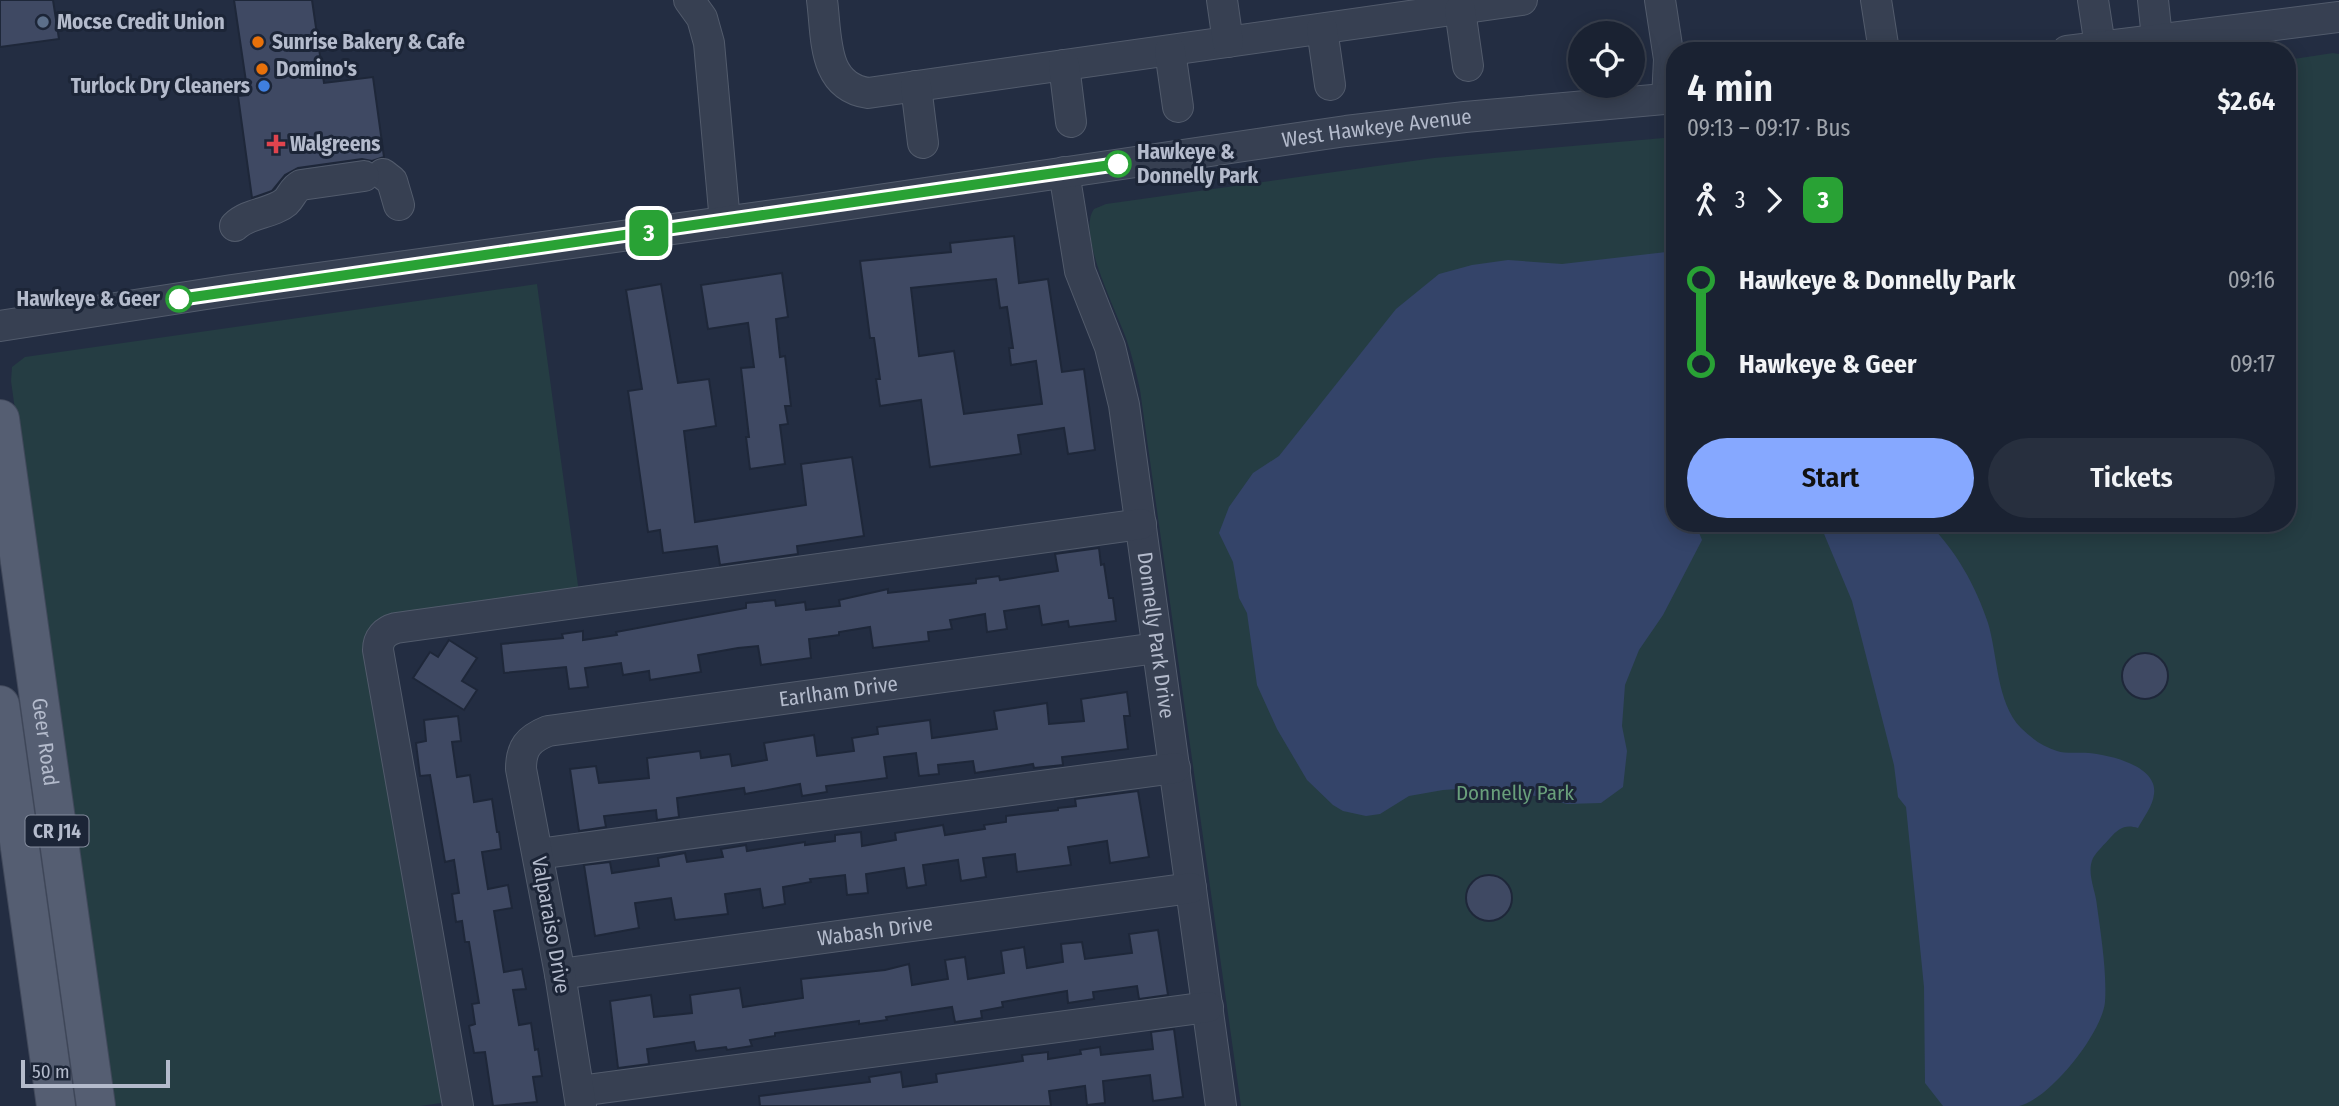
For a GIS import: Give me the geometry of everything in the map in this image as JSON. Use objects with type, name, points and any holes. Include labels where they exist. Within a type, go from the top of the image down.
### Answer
[{"type":"main road","name":"Geer Road","points":[[0,419],[96,1106]]},
{"type":"main road","name":"Geer Road","points":[[0,705],[56,1106]]},
{"type":"street","points":[[689,0],[702,18],[709,43],[725,222]]},
{"type":"street","points":[[822,0],[831,64],[836,76],[845,86],[868,93],[1522,0]]},
{"type":"street","points":[[1222,0],[1228,43]]},
{"type":"street","points":[[1660,0],[1666,42]]},
{"type":"street","points":[[1876,0],[1883,42]]},
{"type":"street","points":[[2093,0],[2099,42]]},
{"type":"street","points":[[2153,0],[2157,38]]},
{"type":"street","points":[[1460,10],[1468,66]]},
{"type":"street","points":[[2128,42],[2339,17]]},
{"type":"street","points":[[1322,29],[1330,85]]},
{"type":"street","points":[[1170,51],[1178,107]]},
{"type":"street","points":[[1063,65],[1071,122]]},
{"type":"street","points":[[916,86],[923,143]]},
{"type":"street","name":"West Hawkeye Avenue","points":[[0,326],[232,290],[725,222],[1346,131],[1465,117],[1666,99]]},
{"type":"street","name":"Donnelly Park Drive","points":[[1065,172],[1080,271],[1110,347],[1120,387],[1221,1106]]},
{"type":"street","points":[[235,226],[241,220],[282,204],[301,185],[373,175],[392,181],[399,205]]},
{"type":"street","points":[[458,1106],[378,650],[380,640],[386,632],[396,628],[1141,524]]},
{"type":"street","name":"Earlham Drive","points":[[525,745],[548,731],[1157,648]]},
{"type":"street","name":"Valparaiso Drive","points":[[525,745],[521,769],[560,974],[580,1098]]},
{"type":"street","points":[[538,854],[1175,768]]},
{"type":"street","name":"Wabash Drive","points":[[560,974],[1191,888]]},
{"type":"street","points":[[580,1098],[1208,1007]]},
{"type":"green space","name":"Donnelly Park","points":[[2339,54],[2339,1106],[1241,1106],[1140,390],[1128,344],[1094,254],[1090,220],[1094,209],[1106,204],[1434,158],[1666,138],[1666,532],[2296,532],[2296,59]]},
{"type":"green space","points":[[537,284],[582,615],[399,641],[391,652],[448,1102],[420,1106],[112,1106],[11,381],[12,367],[25,357]]},
{"type":"water","points":[[1666,252],[1666,532],[1699,532],[1702,540],[1663,615],[1639,650],[1625,685],[1622,726],[1627,751],[1623,787],[1601,803],[1567,804],[1487,787],[1409,796],[1380,814],[1366,816],[1343,811],[1307,780],[1277,729],[1257,685],[1247,613],[1239,598],[1233,562],[1219,533],[1229,507],[1253,473],[1279,456],[1396,309],[1439,274],[1472,265],[1508,260],[1562,264]]},
{"type":"water","points":[[1823,532],[1937,532],[1956,556],[1977,595],[1988,623],[2002,692],[2021,728],[2038,742],[2057,751],[2098,754],[2120,759],[2141,769],[2153,784],[2152,803],[2138,828],[2126,827],[2116,832],[2093,858],[2091,864],[2104,967],[2105,1002],[2102,1015],[2085,1047],[2059,1078],[2031,1101],[2019,1106],[1943,1106],[1925,1083],[1924,987],[1906,807],[1898,797],[1894,765],[1852,601]]},
{"type":"building","points":[[0,0],[53,0],[59,39],[0,47]]},
{"type":"building","points":[[234,0],[312,0],[324,83],[373,77],[384,157],[372,161],[362,159],[298,168],[285,175],[272,191],[252,198],[238,96],[248,95]]},
{"type":"building","points":[[1014,236],[1019,283],[1048,279],[1062,372],[1084,369],[1095,450],[1068,454],[1064,428],[1018,435],[1021,454],[930,467],[921,400],[880,406],[876,379],[880,379],[874,338],[870,338],[860,261],[951,252],[950,243]],"holes":[[[996,279],[1000,308],[1007,307],[1013,348],[1009,348],[1011,365],[1036,361],[1042,404],[964,414],[954,351],[919,356],[911,288]]]},
{"type":"building","points":[[782,273],[788,317],[776,319],[780,357],[785,356],[791,406],[785,406],[788,424],[780,425],[785,464],[750,469],[741,368],[754,367],[748,323],[708,329],[701,285]]},
{"type":"building","points":[[661,284],[678,383],[709,379],[716,426],[684,431],[695,522],[806,505],[801,464],[852,457],[864,536],[797,546],[798,554],[720,565],[717,546],[663,553],[660,530],[648,532],[628,391],[642,389],[626,290]]},
{"type":"building","points":[[1099,548],[1109,598],[1113,598],[1116,621],[1069,627],[1068,621],[1042,625],[1039,606],[1004,611],[1007,629],[987,632],[985,614],[950,620],[952,629],[928,632],[929,641],[873,648],[870,627],[809,639],[811,658],[761,665],[758,646],[738,648],[698,655],[701,672],[650,680],[649,671],[623,675],[621,663],[585,668],[588,687],[569,689],[566,667],[504,673],[501,644],[563,638],[562,634],[583,631],[583,640],[617,635],[616,632],[746,608],[746,603],[775,600],[776,606],[805,602],[806,610],[840,606],[839,600],[888,589],[888,593],[976,583],[976,579],[999,576],[1000,580],[1058,571],[1055,554]]},
{"type":"building","points":[[449,640],[477,658],[462,681],[477,690],[464,710],[413,678],[430,652],[438,657]]},
{"type":"building","points":[[2145,653],[2161,660],[2168,676],[2161,692],[2145,699],[2129,692],[2122,676],[2129,660]]},
{"type":"building","points":[[1127,692],[1130,716],[1124,716],[1128,749],[1062,757],[1063,765],[1034,768],[1033,764],[975,773],[973,761],[938,765],[939,774],[919,776],[916,753],[884,757],[887,778],[826,786],[827,792],[802,796],[800,784],[745,794],[744,788],[677,798],[679,817],[657,820],[656,810],[604,816],[606,827],[579,831],[570,769],[596,766],[599,783],[649,778],[647,758],[700,751],[701,758],[730,754],[732,766],[767,760],[764,743],[814,735],[817,756],[854,751],[852,738],[878,734],[877,727],[930,720],[932,738],[969,733],[997,729],[994,711],[1047,703],[1049,724],[1084,721],[1081,699]]},
{"type":"building","points":[[458,716],[461,741],[452,742],[457,777],[470,775],[474,802],[492,799],[499,832],[501,849],[482,852],[488,889],[508,885],[512,908],[494,911],[504,972],[522,969],[526,989],[513,990],[519,1025],[531,1023],[535,1050],[538,1049],[542,1076],[533,1077],[537,1102],[493,1106],[485,1052],[474,1053],[469,1026],[475,1024],[472,1004],[479,1003],[469,942],[465,942],[462,921],[456,922],[452,894],[459,893],[454,860],[445,862],[430,775],[420,776],[416,743],[426,741],[424,720]]},
{"type":"building","points":[[1138,791],[1149,857],[1110,863],[1107,841],[1068,847],[1071,865],[1017,872],[1015,854],[983,858],[986,877],[961,881],[958,860],[923,865],[926,885],[907,888],[904,868],[866,874],[868,893],[847,895],[845,875],[810,879],[811,882],[783,887],[785,904],[763,908],[760,889],[725,894],[728,914],[675,920],[671,898],[635,903],[639,928],[595,936],[584,865],[610,862],[612,873],[659,866],[658,858],[685,853],[687,862],[723,857],[721,849],[746,845],[747,851],[805,842],[805,845],[835,841],[835,835],[861,832],[862,846],[896,840],[895,833],[943,825],[945,835],[985,829],[984,825],[1006,822],[1006,816],[1076,806],[1075,799]]},
{"type":"building","points":[[1489,875],[1505,882],[1512,898],[1505,914],[1489,921],[1473,914],[1466,898],[1473,882]]},
{"type":"building","points":[[1158,930],[1168,995],[1139,999],[1137,986],[1093,992],[1094,999],[1068,1003],[1067,991],[1002,1002],[1003,1007],[981,1011],[982,1018],[955,1022],[952,1007],[886,1017],[887,1020],[859,1024],[859,1021],[775,1033],[775,1036],[750,1040],[752,1046],[727,1050],[726,1047],[696,1051],[694,1042],[647,1049],[649,1064],[618,1068],[610,1001],[651,995],[654,1017],[692,1013],[690,995],[740,988],[743,1007],[803,998],[801,979],[885,970],[909,964],[912,985],[948,979],[945,960],[965,957],[968,979],[1004,973],[1001,951],[1024,947],[1027,968],[1063,962],[1061,944],[1082,942],[1085,959],[1132,953],[1129,934]]},
{"type":"building","points":[[1174,1029],[1183,1097],[1153,1101],[1150,1075],[1103,1081],[1105,1103],[1087,1105],[1085,1086],[1049,1091],[1051,1106],[760,1106],[759,1096],[870,1082],[869,1077],[901,1072],[903,1087],[937,1082],[936,1074],[1023,1061],[1022,1055],[1048,1052],[1048,1059],[1081,1054],[1080,1050],[1100,1047],[1101,1055],[1153,1049],[1151,1032]]},
{"type":"bus line","name":"3","points":[[179,299],[1118,164]]},
{"type":"place","name":"Mocse Credit Union","points":[[43,22]]},
{"type":"place","name":"Sunrise Bakery & Cafe","points":[[258,42]]},
{"type":"place","name":"Domino's","points":[[262,69]]},
{"type":"place","name":"Turlock Dry Cleaners","points":[[264,86]]},
{"type":"place","name":"Walgreens","points":[[276,144]]},
{"type":"place","name":"Hawkeye & Donnelly Park","points":[[1118,164]]},
{"type":"place","name":"Hawkeye & Geer","points":[[179,299]]}]
